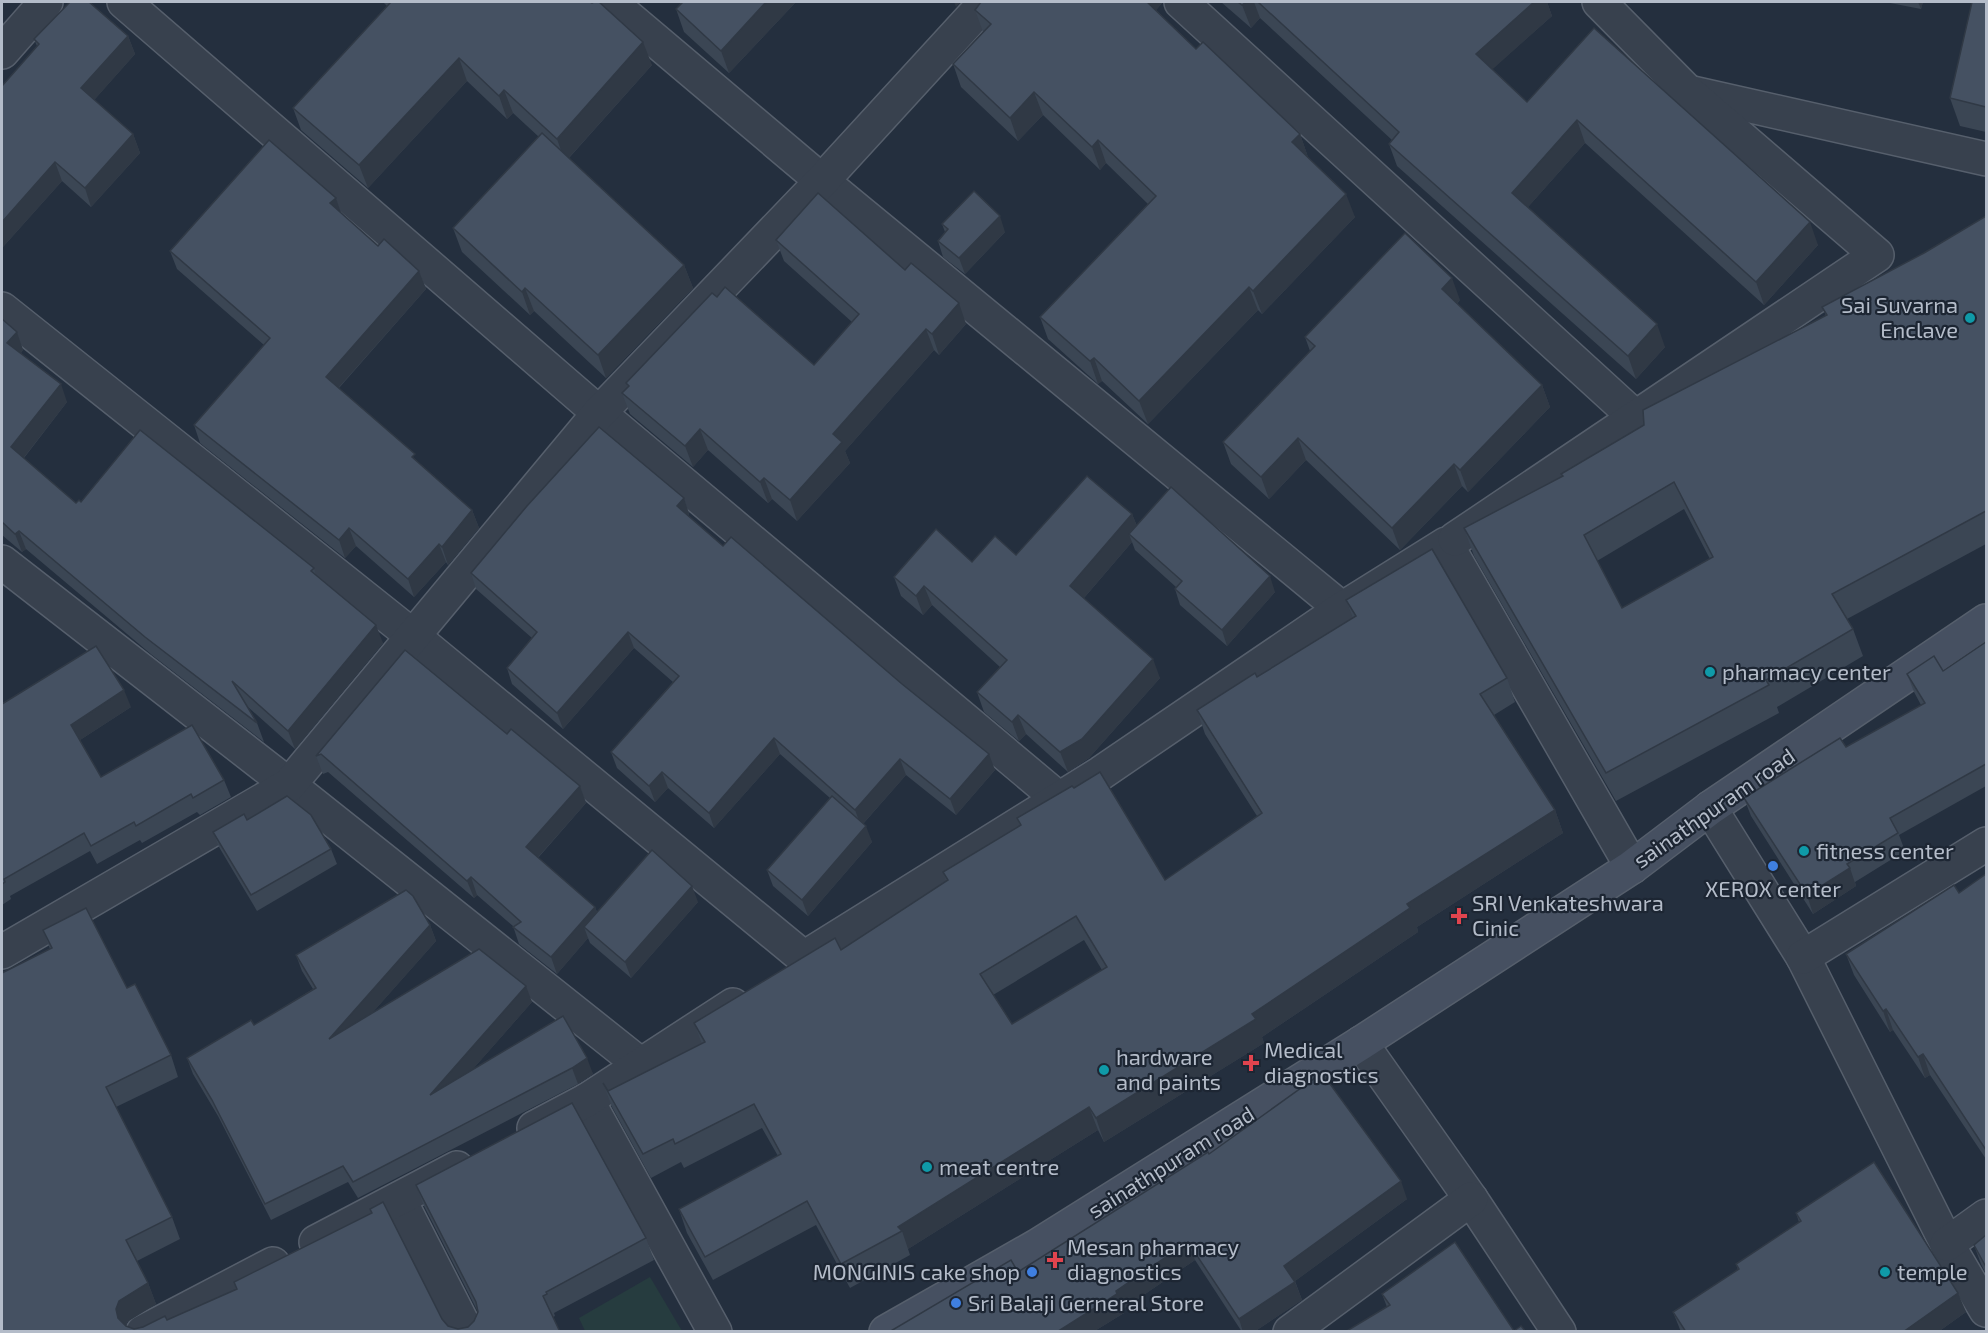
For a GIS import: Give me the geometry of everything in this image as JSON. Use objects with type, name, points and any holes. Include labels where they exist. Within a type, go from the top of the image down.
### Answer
[{"type":"street","points":[[2,52],[46,2]]},
{"type":"street","points":[[124,2],[599,413],[1059,800]]},
{"type":"street","points":[[610,2],[822,181],[1342,609]]},
{"type":"street","points":[[2,952],[290,785],[599,413],[822,181],[986,2]]},
{"type":"street","points":[[1181,2],[1635,417]]},
{"type":"street","points":[[143,1332],[587,1100],[804,958],[1101,774],[1342,609],[1446,544],[1877,255],[1688,92],[1599,2]]},
{"type":"street","points":[[1688,92],[1986,159]]},
{"type":"street","points":[[2,309],[414,637],[804,958]]},
{"type":"street","points":[[1446,544],[1632,867]]},
{"type":"street","points":[[2,562],[290,785],[641,1065]]},
{"type":"street","name":"sainathpuram road","points":[[886,1332],[1037,1246],[1361,1043],[1632,867],[1710,808],[1986,621]]},
{"type":"street","points":[[1710,808],[1803,957],[1947,1245],[1986,1310]]},
{"type":"street","points":[[1803,957],[1986,844]]},
{"type":"street","points":[[1361,1043],[1471,1199],[1559,1332]]},
{"type":"street","points":[[587,1100],[715,1332]]},
{"type":"street","points":[[399,1199],[466,1332]]},
{"type":"street","points":[[1290,1332],[1471,1199]]},
{"type":"street","points":[[1947,1245],[1986,1216]]},
{"type":"green space","points":[[650,1277],[682,1331],[585,1331],[579,1318]]},
{"type":"building","points":[[70,2],[89,2],[128,36],[81,88],[133,134],[85,188],[55,162],[2,222],[2,86],[39,44],[34,39]]},
{"type":"building","points":[[391,2],[599,2],[643,42],[557,139],[504,90],[499,96],[459,58],[359,165],[293,108]]},
{"type":"building","points":[[683,2],[766,2],[721,51],[676,9]]},
{"type":"building","points":[[981,2],[1147,2],[1196,49],[1203,42],[1300,134],[1292,142],[1346,194],[1253,291],[1249,287],[1139,401],[1094,358],[1090,361],[1040,317],[1156,196],[1098,140],[1092,147],[1034,92],[1010,118],[953,64],[991,24],[975,10]]},
{"type":"building","points":[[1258,2],[1534,2],[1476,54],[1527,102],[1594,28],[1810,222],[1756,282],[1577,120],[1512,193],[1657,324],[1628,356],[1389,144],[1399,132]]},
{"type":"building","points":[[1972,2],[1986,2],[1986,107],[1950,98]]},
{"type":"building","points":[[542,133],[684,265],[598,355],[525,288],[522,292],[453,228]]},
{"type":"building","points":[[269,140],[336,198],[330,203],[378,246],[384,239],[419,271],[326,377],[415,454],[412,457],[472,510],[442,547],[439,544],[408,579],[349,528],[339,540],[194,425],[270,338],[170,251]]},
{"type":"building","points":[[974,191],[1000,216],[959,258],[938,241],[948,229],[942,224]]},
{"type":"building","points":[[818,193],[905,270],[911,263],[959,303],[932,334],[926,329],[833,434],[842,442],[790,500],[764,478],[760,482],[700,429],[685,446],[622,393],[629,386],[626,383],[712,293],[717,297],[725,287],[814,365],[859,314],[776,240]]},
{"type":"building","points":[[1986,216],[1986,511],[1832,594],[1853,629],[1766,680],[1769,685],[1606,773],[1464,528],[1563,476],[1561,474],[1644,425],[1643,410],[1827,315],[1822,307],[1924,253]],"holes":[[[1674,482],[1713,557],[1622,608],[1584,535]]]},
{"type":"building","points":[[1405,233],[1452,278],[1442,289],[1542,385],[1460,470],[1454,464],[1392,528],[1298,438],[1261,477],[1223,442],[1315,346],[1305,337]]},
{"type":"building","points":[[2,319],[17,332],[7,343],[61,384],[11,447],[76,503],[79,500],[81,502],[140,430],[314,568],[311,571],[376,625],[288,731],[232,681],[257,723],[145,637],[19,531],[15,534],[2,522]]},
{"type":"building","points":[[599,427],[684,498],[677,506],[723,546],[731,537],[902,684],[989,754],[950,799],[900,759],[855,810],[774,738],[709,813],[662,772],[649,786],[611,752],[679,676],[628,632],[557,713],[507,668],[537,632],[471,573],[527,506]]},
{"type":"building","points":[[1087,476],[1132,514],[1070,586],[1153,659],[1082,739],[1060,752],[1018,715],[1012,722],[977,692],[1007,660],[924,586],[916,596],[894,577],[936,529],[972,562],[995,536],[1016,555]]},
{"type":"building","points":[[1171,487],[1270,576],[1222,630],[1175,589],[1182,581],[1129,534]]},
{"type":"building","points":[[1432,549],[1507,678],[1480,694],[1555,810],[1407,904],[1410,908],[1252,1014],[1256,1019],[1096,1118],[1089,1107],[898,1227],[902,1231],[841,1264],[807,1201],[705,1257],[679,1209],[781,1154],[754,1104],[675,1144],[673,1139],[643,1154],[603,1083],[608,1091],[705,1042],[694,1023],[835,938],[841,950],[948,880],[943,872],[1021,825],[1017,818],[1100,772],[1165,880],[1262,813],[1197,710],[1255,673],[1257,677],[1356,616],[1346,600]],"holes":[[[1076,916],[1107,967],[1012,1024],[980,974]]]},
{"type":"building","points":[[1986,642],[1986,764],[1890,818],[1898,833],[1847,864],[1850,868],[1807,895],[1744,798],[1840,738],[1846,747],[1925,703],[1907,674],[1934,656],[1943,671]]},
{"type":"building","points":[[96,646],[124,690],[71,725],[101,777],[192,725],[224,780],[193,798],[191,794],[136,826],[134,822],[91,846],[84,833],[4,879],[5,882],[2,884],[2,704]]},
{"type":"building","points":[[405,650],[507,734],[511,729],[580,786],[526,847],[595,907],[551,957],[513,927],[521,922],[471,877],[467,881],[321,754],[316,756]]},
{"type":"building","points":[[287,796],[311,815],[331,849],[251,895],[213,832],[244,814],[247,820]]},
{"type":"building","points":[[832,796],[866,826],[802,900],[767,870]]},
{"type":"building","points":[[652,850],[692,886],[625,962],[584,927]]},
{"type":"building","points":[[1986,874],[1986,1150],[1923,1054],[1918,1057],[1886,1009],[1883,1011],[1846,954],[1954,885],[1959,893]]},
{"type":"building","points":[[406,890],[413,896],[430,925],[329,1039],[479,949],[526,986],[430,1095],[563,1016],[587,1058],[572,1068],[353,1182],[343,1166],[265,1204],[212,1100],[187,1058],[251,1020],[254,1025],[316,988],[296,955]]},
{"type":"building","points":[[86,908],[127,988],[135,984],[171,1055],[106,1087],[172,1217],[126,1240],[148,1283],[119,1301],[116,1309],[118,1318],[126,1326],[134,1329],[143,1327],[165,1316],[167,1320],[237,1289],[234,1282],[372,1213],[370,1209],[383,1202],[442,1319],[448,1326],[458,1329],[468,1327],[478,1312],[476,1302],[416,1185],[572,1103],[646,1238],[546,1292],[547,1294],[543,1296],[560,1332],[2,1332],[2,973],[52,948],[43,930]]},
{"type":"building","points":[[1322,1073],[1401,1181],[1284,1266],[1295,1282],[1239,1319],[1188,1242],[1116,1291],[1117,1294],[1057,1332],[889,1332],[1011,1260],[1018,1272],[1208,1152],[1209,1154]]},
{"type":"building","points":[[1874,1162],[1958,1293],[1903,1332],[1686,1332],[1673,1312],[1739,1269],[1736,1264],[1801,1221],[1796,1213]]},
{"type":"building","points":[[1986,1235],[1986,1267],[1974,1245]]},
{"type":"building","points":[[1455,1242],[1514,1331],[1521,1326],[1526,1332],[1345,1332],[1390,1305],[1382,1294]]},
{"type":"place","name":"Sai Suvarna Enclave","points":[[1970,318]]},
{"type":"place","name":"pharmacy center","points":[[1710,672]]},
{"type":"place","name":"fitness center","points":[[1804,851]]},
{"type":"place","name":"XEROX center","points":[[1773,866]]},
{"type":"place","name":"SRI Venkateshwara Cinic","points":[[1459,916]]},
{"type":"place","name":"Medical diagnostics","points":[[1251,1063]]},
{"type":"place","name":"hardware and paints","points":[[1104,1070]]},
{"type":"place","name":"meat centre","points":[[927,1167]]},
{"type":"place","name":"Mesan pharmacy diagnostics","points":[[1055,1260]]},
{"type":"place","name":"MONGINIS cake shop","points":[[1032,1272]]},
{"type":"place","name":"temple","points":[[1885,1272]]},
{"type":"place","name":"Sri Balaji Gerneral Store","points":[[956,1303]]}]
